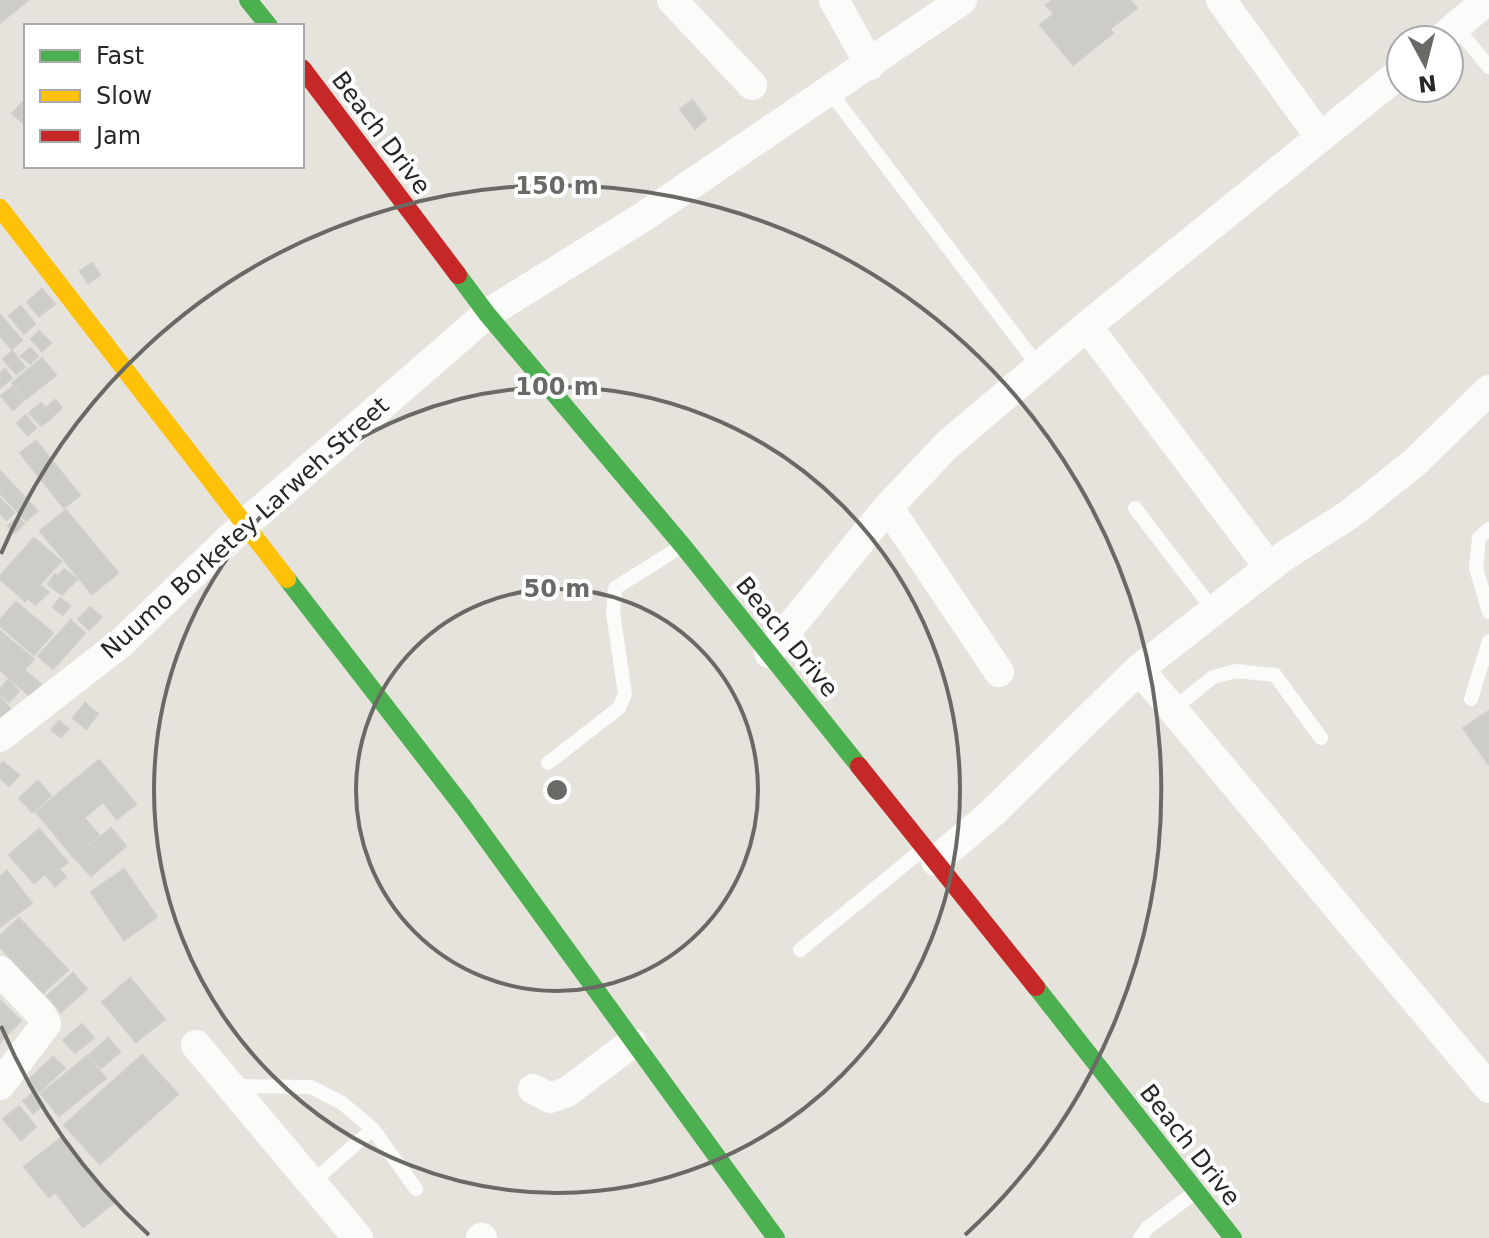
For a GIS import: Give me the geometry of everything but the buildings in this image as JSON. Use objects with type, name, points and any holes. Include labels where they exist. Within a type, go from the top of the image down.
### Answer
[{"type":"street","points":[[248,0],[267,24]]},
{"type":"street","points":[[672,0],[752,85]]},
{"type":"street","points":[[834,0],[870,65]]},
{"type":"street","name":"Nuumo Borketey Larweh Street","points":[[0,737],[121,643],[245,524],[487,314],[643,217],[962,0]]},
{"type":"street","points":[[1221,0],[1320,137]]},
{"type":"street","points":[[1459,24],[1487,0]]},
{"type":"street","name":"Beach Drive","points":[[304,71],[487,314],[683,546],[931,854],[1233,1238]]},
{"type":"street","points":[[769,653],[888,507],[947,445],[1087,326],[1385,85]]},
{"type":"street","points":[[0,208],[464,808],[776,1238]]},
{"type":"street","points":[[1087,326],[1269,567]]},
{"type":"street","points":[[931,854],[993,812],[1139,669],[1269,567],[1371,497],[1414,463],[1489,390]]},
{"type":"street","points":[[888,507],[999,672]]},
{"type":"street","points":[[1139,669],[1489,1088]]},
{"type":"street","points":[[0,971],[41,1014],[46,1024],[0,1085]]},
{"type":"street","points":[[533,1089],[550,1098],[567,1092],[632,1043]]},
{"type":"street","points":[[196,1045],[352,1236]]},
{"type":"lane","points":[[1465,48],[1489,67]]},
{"type":"lane","points":[[830,92],[1039,367]]},
{"type":"lane","points":[[1135,508],[1214,611]]},
{"type":"lane","points":[[1489,529],[1479,538],[1476,568],[1489,612]]},
{"type":"lane","points":[[548,763],[619,708],[625,694],[613,613],[615,588],[683,546]]},
{"type":"lane","points":[[1471,699],[1489,641]]},
{"type":"lane","points":[[1172,710],[1213,677],[1236,671],[1275,675],[1321,738]]},
{"type":"lane","points":[[800,950],[931,854]]},
{"type":"lane","points":[[230,1086],[311,1087],[342,1103],[373,1129],[416,1189]]},
{"type":"lane","points":[[310,1184],[373,1129]]},
{"type":"lane","points":[[1140,1238],[1147,1228],[1197,1192]]},
{"type":"traffic: fast","points":[[248,0],[267,24]]},
{"type":"traffic: fast","points":[[458,275],[487,314],[683,546],[859,766]]},
{"type":"traffic: fast","points":[[287,579],[464,808],[776,1238]]},
{"type":"traffic: fast","points":[[1036,987],[1233,1238]]},
{"type":"traffic: slow","points":[[0,208],[287,579]]},
{"type":"traffic: jam","points":[[304,71],[458,275]]},
{"type":"traffic: jam","points":[[859,766],[1036,987]]}]
